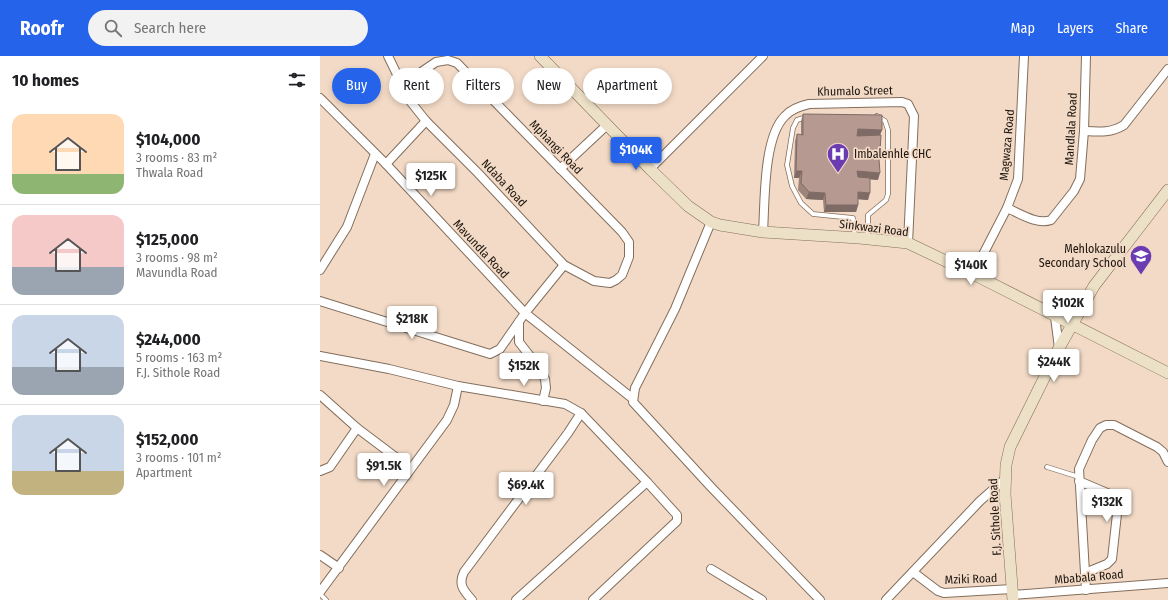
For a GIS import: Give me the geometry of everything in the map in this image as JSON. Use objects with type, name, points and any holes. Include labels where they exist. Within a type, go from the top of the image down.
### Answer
[{"type":"street","name":"Ndaba Road","points":[[388,56],[394,68]]},
{"type":"street","points":[[540,56],[688,206],[711,222],[675,309],[635,388],[632,398]]},
{"type":"street","points":[[650,169],[763,56]]},
{"type":"street","name":"Magwaza Road","points":[[973,274],[1007,208],[1019,172],[1024,56]]},
{"type":"street","name":"Mandlala Road","points":[[1007,208],[1032,219],[1046,221],[1051,220],[1074,191],[1080,179],[1084,131],[1086,56]]},
{"type":"street","name":"Mphangi Road","points":[[427,68],[436,62],[448,60],[457,63],[629,242],[630,249],[627,265],[622,275],[610,283]]},
{"type":"street","points":[[1084,131],[1107,132],[1124,125],[1168,69]]},
{"type":"street","name":"Mavundla Road","points":[[320,98],[386,164],[525,313],[632,398],[635,406],[820,600]]},
{"type":"street","name":"Khumalo Street","points":[[763,232],[769,151],[772,137],[784,116],[799,107],[809,104],[902,102],[908,104],[914,116],[908,243]]},
{"type":"street","name":"Ndaba Road","points":[[415,104],[426,121],[478,172],[564,265],[594,281],[610,283]]},
{"type":"street","points":[[386,164],[426,121]]},
{"type":"street","points":[[560,169],[607,125]]},
{"type":"street","points":[[320,270],[347,227],[375,154]]},
{"type":"street","name":"F.J. Sithole Road","points":[[1013,595],[1006,525],[1005,479],[1010,447],[1071,325],[1094,286],[1168,190]]},
{"type":"street","name":"Sinkwazi Road","points":[[711,222],[720,225],[763,232],[908,243],[973,274],[1168,373]]},
{"type":"street","points":[[320,301],[490,354],[500,349],[518,322],[564,265]]},
{"type":"street","points":[[1059,348],[1052,315],[1065,314],[1082,307]]},
{"type":"street","points":[[518,322],[519,342],[540,369],[545,379],[546,388],[543,401]]},
{"type":"street","points":[[320,356],[417,375],[458,386],[565,404],[581,412],[677,515],[677,520],[593,600]]},
{"type":"street","points":[[320,593],[410,468],[447,420],[454,405],[458,386]]},
{"type":"street","points":[[320,395],[357,428],[410,468]]},
{"type":"street","points":[[472,600],[461,587],[460,582],[464,572],[568,433],[581,412]]},
{"type":"street","points":[[1086,590],[1079,469],[1092,440],[1100,428],[1106,425],[1114,425],[1125,429],[1157,447],[1163,452],[1168,462]]},
{"type":"street","points":[[320,471],[330,467],[357,428]]},
{"type":"street","points":[[886,600],[980,501],[1005,479]]},
{"type":"street","points":[[1079,479],[1112,495],[1118,505],[1112,559],[1107,564],[1085,573]]},
{"type":"street","points":[[516,600],[647,482]]},
{"type":"street","points":[[320,555],[339,568]]},
{"type":"street","points":[[712,569],[762,600]]},
{"type":"street","name":"Mziki Road","points":[[913,572],[938,591],[944,593],[1013,595]]},
{"type":"street","name":"Mbabala Road","points":[[1013,595],[1168,583]]},
{"type":"lane","points":[[811,116],[799,118],[793,128],[787,165],[792,186],[801,203],[812,214],[853,218],[855,238]]},
{"type":"lane","points":[[868,239],[868,215],[886,200],[888,194],[887,125],[880,117],[869,116]]},
{"type":"lane","points":[[1047,467],[1079,479]]},
{"type":"lane","points":[[320,593],[326,600]]},
{"type":"building","points":[[803,114],[882,115],[882,130],[858,129],[857,136],[881,135],[880,151],[857,150],[857,157],[879,159],[880,173],[857,171],[858,177],[870,178],[870,193],[858,192],[858,205],[826,205],[825,193],[809,192],[801,183],[802,171],[796,171],[797,134],[803,135]]},
{"type":"place","name":"Imbalenhle CHC","points":[[838,174]]},
{"type":"place","name":"Mehlokazulu Secondary School","points":[[1141,276]]}]
